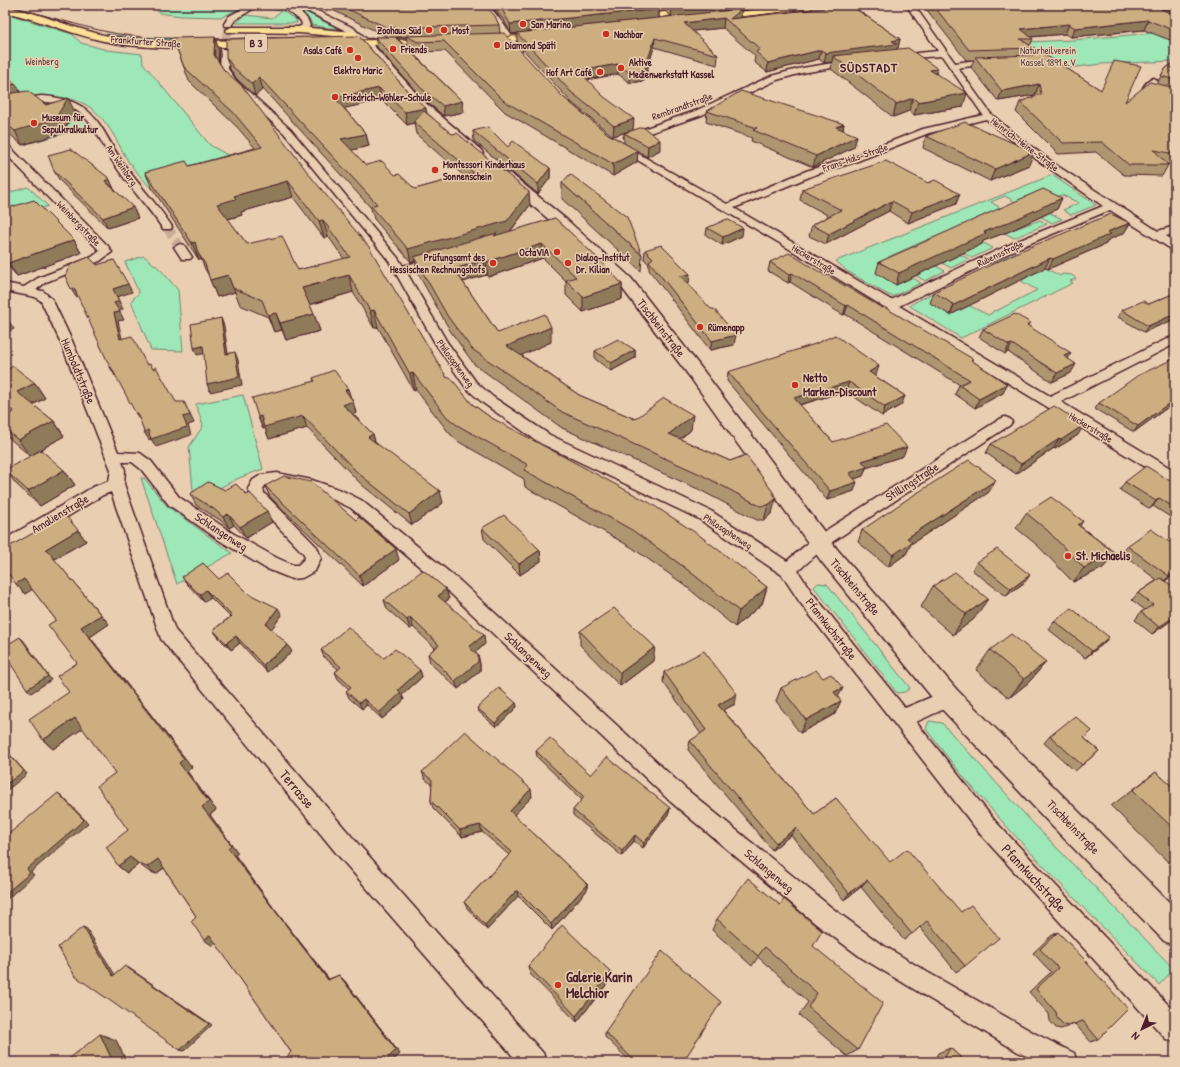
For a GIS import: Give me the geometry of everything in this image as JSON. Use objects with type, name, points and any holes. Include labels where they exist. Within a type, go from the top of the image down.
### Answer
[{"type":"main road","points":[[616,21],[758,5]]},
{"type":"main road","points":[[626,27],[663,15],[817,5]]},
{"type":"main road","name":"Frankfurter Straße","points":[[5,8],[37,16],[87,34],[114,40],[182,44],[263,43]]},
{"type":"main road","name":"B 3","points":[[226,24],[300,30],[360,39],[398,42],[449,37],[360,39],[317,42]]},
{"type":"main road","points":[[469,37],[506,36],[556,31]]},
{"type":"main road","name":"Tischbeinstraße","points":[[360,39],[418,103],[490,164],[556,224],[594,251],[625,282],[696,373],[820,542],[948,698],[1175,930]]},
{"type":"main road","points":[[377,56],[383,48],[398,42]]},
{"type":"street","points":[[226,24],[255,5]]},
{"type":"street","points":[[284,5],[305,20],[306,26],[300,30]]},
{"type":"street","points":[[299,5],[351,30],[360,39]]},
{"type":"street","points":[[484,5],[500,24],[506,36],[528,61]]},
{"type":"street","name":"Heinrich-Heine-Straße","points":[[910,5],[988,116],[1039,158],[1175,247]]},
{"type":"street","name":"Philosophenweg","points":[[224,51],[224,69],[233,82],[288,131],[394,260],[441,343],[468,382],[488,400],[545,439],[705,515],[788,570]]},
{"type":"street","points":[[887,58],[945,53]]},
{"type":"street","name":"Rembrandtstraße","points":[[612,142],[685,118],[722,103],[748,89],[774,78],[798,71],[860,61]]},
{"type":"street","points":[[953,66],[977,62],[999,62]]},
{"type":"street","points":[[1154,81],[1147,88],[1175,96]]},
{"type":"street","name":"Am Weinberg","points":[[5,104],[38,99],[57,100],[71,103],[85,111],[94,122],[121,167],[167,227]]},
{"type":"street","name":"Frans-Hals-Straße","points":[[726,208],[810,173],[852,160],[926,131],[988,116]]},
{"type":"street","name":"Heckerstraße","points":[[612,142],[891,305],[1175,478]]},
{"type":"street","name":"Weinbergstraße","points":[[5,147],[104,248],[106,252],[96,259],[42,280],[26,291]]},
{"type":"street","name":"Rubensstraße","points":[[891,305],[1017,245],[1112,206]]},
{"type":"street","points":[[1157,235],[1167,233],[1175,228]]},
{"type":"street","points":[[400,271],[445,258]]},
{"type":"street","name":"Humboldtstraße","points":[[5,287],[38,294],[46,300],[67,343],[118,470],[116,484]]},
{"type":"street","points":[[1050,402],[1175,339]]},
{"type":"street","name":"Stillingstraße","points":[[820,542],[1005,422]]},
{"type":"street","name":"Schlangenweg","points":[[113,457],[134,457],[146,466],[174,501],[228,538],[271,563],[292,572],[302,571],[309,566],[313,558],[311,551],[258,497],[255,492],[256,486],[261,480],[271,478],[297,482],[346,498],[356,504],[454,586],[679,796],[824,916],[870,950],[919,980],[1065,1062]]},
{"type":"street","name":"Amalienstraße","points":[[5,547],[98,490],[116,484]]},
{"type":"street","name":"Terrasse","points":[[116,484],[167,634],[350,852],[534,1062]]},
{"type":"street","points":[[788,570],[820,542]]},
{"type":"street","name":"Pfannkuchstraße","points":[[788,570],[805,596],[988,828],[1175,1030]]},
{"type":"street","points":[[902,719],[948,698]]},
{"type":"green space","points":[[153,5],[247,5],[222,17],[181,16],[159,13]]},
{"type":"green space","points":[[263,5],[274,5],[296,20],[297,23],[236,23],[245,15],[272,18],[281,11],[257,7]]},
{"type":"green space","points":[[291,5],[340,30],[311,25],[311,21]]},
{"type":"green space","name":"Weinberg","points":[[5,13],[72,34],[81,43],[107,50],[142,54],[143,63],[210,145],[231,157],[237,165],[151,188],[132,167],[133,165],[129,163],[107,124],[87,105],[65,98],[53,97],[41,97],[5,102]]},
{"type":"green space","name":"Naturheilverein Kassel 1891 e.V","points":[[1175,31],[1175,61],[1101,64],[1037,72],[1025,42],[1073,40]]},
{"type":"green space","points":[[107,34],[141,38],[212,38],[212,40],[143,40],[104,35]]},
{"type":"green space","points":[[33,102],[51,103],[65,106],[76,113],[88,127],[23,145],[68,131],[60,124],[67,122],[70,119]]},
{"type":"green space","points":[[1052,175],[1096,205],[1071,215],[1063,210],[1079,203],[1062,195],[1045,201],[1031,203],[1062,219],[1052,223],[1005,196],[991,202],[1002,209],[986,216],[1012,230],[1040,220],[1047,224],[1014,238],[978,219],[957,229],[993,248],[972,258],[945,241],[931,238],[888,257],[892,265],[921,283],[894,296],[890,296],[847,271],[836,261]]},
{"type":"green space","points":[[28,187],[48,206],[9,220],[5,216],[5,194]]},
{"type":"green space","points":[[1017,252],[1060,276],[1062,274],[1072,275],[1076,279],[1070,281],[1073,283],[961,338],[910,306],[938,290],[988,315],[993,311],[998,310],[1037,290],[1021,281],[1036,272],[1000,269],[991,264]]},
{"type":"green space","points":[[959,254],[969,259],[951,268],[942,263]]},
{"type":"green space","points":[[144,256],[160,269],[178,290],[183,351],[151,350],[131,301],[139,293],[125,262]]},
{"type":"green space","points":[[928,265],[936,266],[945,271],[925,281],[915,275]]},
{"type":"green space","points":[[243,395],[263,469],[239,478],[194,501],[189,447],[203,426],[196,404]]},
{"type":"green space","points":[[141,478],[144,478],[167,506],[232,553],[177,584]]},
{"type":"green space","points":[[818,583],[827,584],[910,688],[905,692],[897,693],[814,587]]},
{"type":"green space","points":[[929,721],[942,723],[1031,821],[1174,969],[1159,985],[1038,861],[980,797],[926,729]]},
{"type":"building","points":[[339,5],[485,5],[495,16],[499,25],[388,28]]},
{"type":"building","points":[[498,5],[655,5],[659,9],[510,24]]},
{"type":"building","points":[[669,5],[694,5],[672,7]]},
{"type":"building","points":[[820,5],[850,5],[900,39],[892,41],[897,44],[826,53],[821,50],[768,63],[756,52],[760,49],[724,18],[684,23],[718,55],[655,38],[644,71],[630,73],[618,64],[579,71],[603,96],[634,119],[614,126],[571,92],[517,33],[742,9],[730,19],[824,8]]},
{"type":"building","points":[[933,5],[1175,5],[1175,7],[1161,9],[1175,15],[1175,31],[1148,20],[1075,28],[1069,24],[1021,29],[1033,39],[1020,39],[1101,90],[1114,61],[1141,66],[1125,102],[1150,82],[1175,88],[1175,154],[1154,150],[1168,165],[1129,165],[1102,142],[1063,143],[1020,102],[1041,94],[1039,84],[1002,91],[975,57],[1033,55],[1034,48],[969,50]]},
{"type":"building","points":[[504,33],[563,97],[608,134],[638,151],[613,164],[504,101],[444,41],[418,42],[406,36]]},
{"type":"building","points":[[359,36],[411,95],[426,108],[405,112],[379,88],[335,98],[366,134],[341,139],[366,165],[382,161],[395,175],[399,174],[415,189],[474,173],[414,122],[424,111],[452,134],[457,133],[529,192],[507,221],[408,249],[371,206],[377,204],[259,77],[252,84],[233,67],[226,57],[226,39]]},
{"type":"building","points":[[215,37],[214,55],[224,70],[243,87],[312,178],[369,247],[447,378],[450,377],[472,404],[490,417],[650,503],[699,535],[767,587],[739,611],[684,567],[632,530],[524,470],[528,465],[457,425],[447,417],[413,373],[410,374],[374,310],[370,311],[349,275],[302,288],[314,314],[280,323],[276,313],[268,315],[262,300],[233,288],[228,275],[210,280],[205,264],[198,253],[195,242],[192,243],[145,172],[186,161],[189,166],[262,147],[233,112],[184,67],[173,38]],"holes":[[[288,181],[319,221],[323,220],[350,257],[298,270],[282,236],[247,244],[217,204],[236,199],[234,196]]]},
{"type":"building","points":[[375,37],[395,37],[462,101],[443,106],[421,88]]},
{"type":"building","points":[[908,48],[938,69],[930,70],[967,93],[918,102],[913,98],[896,104],[833,56]]},
{"type":"building","points":[[1175,61],[1175,80],[1161,76],[1164,70]]},
{"type":"building","points":[[5,75],[16,84],[5,86]]},
{"type":"building","points":[[28,91],[46,105],[68,98],[55,119],[15,131],[5,123],[5,94]]},
{"type":"building","points":[[741,91],[844,124],[836,127],[857,136],[816,156],[753,130],[757,128],[707,111]]},
{"type":"building","points":[[965,122],[1034,152],[995,169],[926,136]]},
{"type":"building","points":[[488,127],[508,147],[513,141],[550,168],[538,184],[473,131]]},
{"type":"building","points":[[643,127],[660,140],[648,146],[624,133]]},
{"type":"building","points":[[71,149],[109,178],[105,181],[133,207],[103,218],[54,171],[48,155]]},
{"type":"building","points":[[886,161],[928,183],[935,180],[960,194],[912,212],[892,201],[829,234],[812,225],[841,210],[802,189]]},
{"type":"building","points":[[570,174],[627,217],[642,255],[562,183]]},
{"type":"building","points":[[1043,189],[1062,198],[984,232],[986,233],[899,273],[879,262]]},
{"type":"building","points":[[34,200],[74,240],[8,263],[5,259],[5,209]]},
{"type":"building","points":[[1111,214],[1130,223],[1107,232],[1111,234],[1053,259],[1050,258],[954,305],[934,292],[1020,251]]},
{"type":"building","points":[[555,218],[607,267],[622,284],[583,297],[566,280],[576,277],[542,244],[486,262],[484,260],[454,269],[498,333],[545,314],[551,327],[507,346],[579,395],[635,419],[664,398],[693,415],[669,434],[730,461],[746,455],[773,492],[776,499],[768,505],[760,506],[700,474],[562,412],[472,349],[448,317],[414,257]]},
{"type":"building","points":[[727,219],[743,228],[723,237],[707,228]]},
{"type":"building","points":[[661,245],[690,274],[680,276],[711,309],[714,309],[736,335],[712,341],[649,261],[653,258],[645,250]]},
{"type":"building","points":[[789,253],[826,276],[827,275],[882,308],[884,307],[973,359],[971,360],[1007,384],[979,399],[959,385],[970,380],[848,305],[846,306],[792,273],[789,275],[770,262]]},
{"type":"building","points":[[89,257],[97,265],[114,260],[128,284],[113,289],[119,301],[114,303],[120,312],[114,313],[120,339],[132,336],[147,365],[150,364],[153,369],[156,367],[176,402],[184,402],[190,415],[183,417],[187,427],[151,439],[148,430],[144,432],[138,413],[136,414],[110,367],[74,288],[71,289],[65,276],[70,265]]},
{"type":"building","points":[[1175,293],[1175,314],[1148,326],[1122,310],[1143,301],[1149,304]]},
{"type":"building","points":[[1015,314],[1031,323],[1027,325],[1071,353],[1064,356],[1076,364],[1057,373],[1012,344],[1009,345],[983,329]]},
{"type":"building","points":[[221,318],[226,354],[235,352],[239,377],[207,384],[203,346],[194,348],[191,324]]},
{"type":"building","points":[[835,335],[879,366],[869,372],[905,396],[885,407],[849,382],[794,398],[833,442],[886,425],[907,447],[862,461],[867,467],[849,473],[857,482],[830,491],[728,372],[815,344]]},
{"type":"building","points":[[618,339],[635,350],[611,363],[595,351]]},
{"type":"building","points":[[1175,358],[1175,399],[1138,426],[1099,403],[1137,376]]},
{"type":"building","points":[[13,366],[35,383],[17,392],[54,421],[18,440],[5,429],[5,417],[14,412],[5,404],[5,371]]},
{"type":"building","points":[[334,370],[348,389],[345,390],[353,401],[343,405],[373,434],[368,437],[440,491],[409,514],[358,473],[303,416],[264,427],[261,416],[258,417],[252,398],[315,381],[313,378]]},
{"type":"building","points":[[1054,406],[1084,425],[1061,440],[1059,439],[1021,464],[991,444]]},
{"type":"building","points":[[41,450],[64,470],[28,491],[5,470]]},
{"type":"building","points":[[969,460],[996,480],[907,538],[912,542],[893,555],[862,530],[906,500]]},
{"type":"building","points":[[1146,466],[1175,484],[1175,508],[1159,498],[1156,501],[1125,482]]},
{"type":"building","points":[[284,476],[311,482],[356,520],[359,517],[396,549],[359,575],[265,486]]},
{"type":"building","points":[[208,482],[225,490],[236,484],[247,495],[250,493],[267,511],[240,527],[228,514],[223,517],[214,509],[190,494]]},
{"type":"building","points":[[1051,497],[1083,521],[1078,525],[1115,553],[1084,568],[1047,530],[1026,513]]},
{"type":"building","points":[[65,515],[78,530],[46,549],[101,615],[81,627],[184,759],[179,763],[209,802],[202,807],[231,845],[228,848],[328,980],[339,975],[396,1050],[384,1062],[283,1062],[291,1052],[210,935],[204,940],[191,921],[196,916],[158,859],[147,867],[139,864],[130,857],[118,866],[106,847],[128,830],[97,786],[115,773],[75,718],[43,740],[29,719],[69,692],[57,676],[77,663],[48,625],[56,620],[24,579],[16,584],[5,569],[5,549]]},
{"type":"building","points":[[504,515],[540,550],[519,564],[482,528]]},
{"type":"building","points":[[1151,529],[1175,546],[1170,550],[1175,554],[1175,571],[1169,576],[1127,546]]},
{"type":"building","points":[[997,549],[1030,575],[1011,589],[977,562]]},
{"type":"building","points":[[203,563],[219,579],[228,573],[249,594],[278,608],[266,624],[288,645],[263,665],[236,636],[226,643],[213,630],[232,616],[206,590],[200,595],[182,577]]},
{"type":"building","points":[[423,570],[446,589],[438,596],[484,635],[469,647],[478,655],[478,662],[455,681],[428,654],[439,645],[410,617],[407,620],[384,600]]},
{"type":"building","points":[[955,572],[988,599],[966,614],[933,586]]},
{"type":"building","points":[[1161,578],[1175,588],[1175,616],[1159,627],[1141,612],[1153,605],[1138,593]]},
{"type":"building","points":[[614,608],[655,647],[620,673],[580,631]]},
{"type":"building","points":[[1071,608],[1109,637],[1092,651],[1054,621]]},
{"type":"building","points":[[348,627],[384,658],[395,649],[420,670],[398,690],[401,693],[379,713],[364,699],[359,703],[346,691],[351,687],[335,672],[341,667],[321,650]]},
{"type":"building","points":[[1011,634],[1046,662],[1024,679],[990,650]]},
{"type":"building","points":[[20,637],[48,676],[27,689],[5,655],[5,646]]},
{"type":"building","points":[[704,651],[737,694],[718,705],[814,814],[836,798],[890,862],[907,849],[961,912],[971,905],[999,938],[965,966],[927,921],[912,934],[867,880],[849,893],[796,828],[776,843],[690,741],[706,730],[664,672]]},
{"type":"building","points":[[816,670],[823,678],[831,674],[843,688],[834,692],[841,701],[806,720],[781,688]]},
{"type":"building","points":[[499,688],[516,703],[495,723],[477,708]]},
{"type":"building","points":[[1075,716],[1092,731],[1084,738],[1099,751],[1082,765],[1050,736]]},
{"type":"building","points":[[465,731],[531,789],[510,811],[587,884],[551,924],[517,890],[485,925],[464,902],[512,852],[480,825],[460,830],[431,801],[432,780],[422,772]]},
{"type":"building","points":[[550,738],[591,775],[607,757],[670,808],[644,843],[635,835],[622,851],[573,810],[584,797],[536,751]]},
{"type":"building","points":[[5,750],[24,771],[5,785]]},
{"type":"building","points":[[1156,772],[1175,789],[1175,830],[1133,790]]},
{"type":"building","points":[[58,793],[84,820],[27,869],[30,873],[5,894],[5,837]]},
{"type":"building","points":[[748,878],[780,905],[784,899],[822,931],[813,946],[883,1003],[858,1050],[808,1007],[817,993],[765,947],[758,956],[717,919]]},
{"type":"building","points":[[562,925],[611,972],[576,1016],[528,966]]},
{"type":"building","points":[[83,927],[113,976],[125,966],[209,1024],[180,1050],[75,976],[58,947]]},
{"type":"building","points":[[1058,932],[1086,961],[1128,1009],[1098,1039],[1083,1021],[1068,1026],[1064,1025],[1057,1018],[1056,1012],[1036,989],[1058,968],[1040,949]]},
{"type":"building","points":[[662,951],[721,1002],[683,1062],[636,1062],[605,1032]]},
{"type":"building","points":[[100,1034],[113,1062],[65,1062]]},
{"type":"building","points":[[950,1048],[966,1062],[942,1062]]},
{"type":"building","points":[[1053,1057],[1063,1062],[1053,1062]]},
{"type":"tunnel","points":[[224,51],[228,24]]},
{"type":"tunnel","points":[[167,227],[180,247]]},
{"type":"tram line","points":[[732,12],[793,5]]},
{"type":"tram line","points":[[5,6],[116,34],[132,36],[181,39],[280,37],[329,38]]},
{"type":"tram line","points":[[497,37],[527,35]]},
{"type":"tram line","points":[[351,40],[417,39]]},
{"type":"place","name":"San Marino","points":[[523,24]]},
{"type":"place","name":"Zoohaus Süd","points":[[429,30]]},
{"type":"place","name":"Most","points":[[444,30]]},
{"type":"place","name":"Nachbar","points":[[606,34]]},
{"type":"place","name":"Diamond Späti","points":[[497,45]]},
{"type":"place","name":"Friends","points":[[393,49]]},
{"type":"place","name":"Asals Café","points":[[350,50]]},
{"type":"place","name":"Elektro Maric","points":[[358,58]]},
{"type":"place","name":"Aktive Medienwerkstatt Kassel","points":[[621,68]]},
{"type":"place","name":"Hof Art Café","points":[[600,72]]},
{"type":"place","name":"Friedrich-Wöhler-Schule","points":[[335,97]]},
{"type":"place","name":"Museum für Sepulkralkultur","points":[[34,123]]},
{"type":"place","name":"Montessori Kinderhaus Sonnenschein","points":[[435,170]]},
{"type":"place","name":"OctaVIA","points":[[557,252]]},
{"type":"place","name":"Prüfungsamt des Hessischen Rechnungshofs","points":[[493,263]]},
{"type":"place","name":"Dialog-Institut Dr. Kilian","points":[[568,263]]},
{"type":"place","name":"Rümenapp","points":[[700,327]]},
{"type":"place","name":"Netto Marken-Discount","points":[[795,385]]},
{"type":"place","name":"St. Michaelis","points":[[1068,556]]},
{"type":"place","name":"Galerie Karin Melchior","points":[[558,985]]},
{"type":"district","name":"SÜDSTADT","points":[[869,67]]}]
